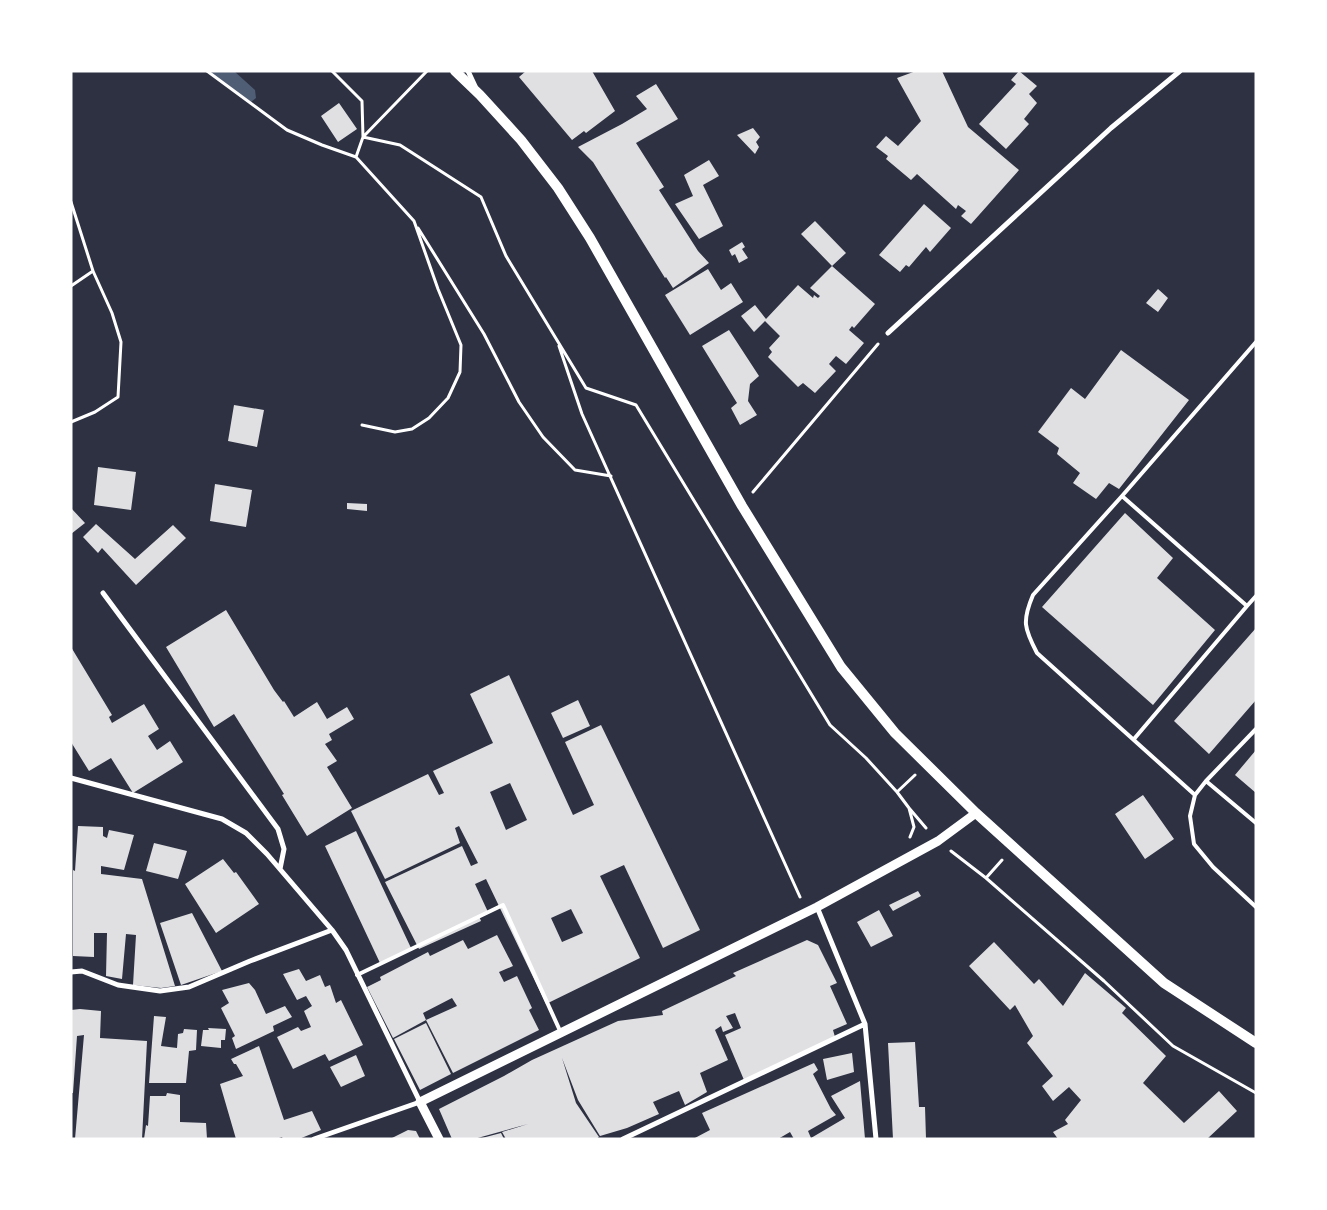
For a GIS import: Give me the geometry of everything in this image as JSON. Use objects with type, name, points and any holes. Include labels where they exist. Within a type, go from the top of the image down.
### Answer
[{"type":"main road","points":[[455,71],[521,140],[558,188],[590,238],[742,506],[841,667],[895,733],[976,813],[1164,983],[1256,1043]]},
{"type":"street","points":[[468,71],[480,95]]},
{"type":"street","points":[[888,333],[1111,128],[1180,71]]},
{"type":"street","points":[[103,593],[278,829],[284,849],[280,869]]},
{"type":"street","points":[[71,778],[222,819],[246,833],[280,869],[332,930],[346,950],[439,1139]]},
{"type":"street","points":[[314,1139],[420,1102],[561,1034],[818,907],[938,841],[976,813]]},
{"type":"street","points":[[818,907],[865,1024],[876,1139]]},
{"type":"street","points":[[71,972],[82,971],[118,985],[160,991],[189,987],[250,961],[332,930]]},
{"type":"street","points":[[623,1139],[865,1024]]},
{"type":"lane","points":[[1195,795],[1037,653],[1028,634],[1025,613],[1033,595],[1256,342]]},
{"type":"lane","points":[[1122,496],[1247,606]]},
{"type":"lane","points":[[1134,740],[1256,596]]},
{"type":"lane","points":[[1256,728],[1195,795],[1190,816],[1194,844],[1213,867],[1256,907]]},
{"type":"lane","points":[[1206,781],[1256,823]]},
{"type":"lane","points":[[357,975],[503,905],[561,1034]]},
{"type":"path","points":[[207,71],[287,130],[356,158],[414,221],[484,334],[519,402],[543,437],[575,470],[611,476]]},
{"type":"path","points":[[332,71],[362,101],[363,138],[356,158]]},
{"type":"path","points":[[363,138],[427,71]]},
{"type":"path","points":[[363,138],[400,145],[481,198],[506,256],[586,388],[636,405],[830,725],[866,758],[938,841],[986,878],[1104,981],[1174,1046],[1256,1093]]},
{"type":"path","points":[[71,202],[93,271],[112,313],[121,342],[118,397],[95,412],[71,422]]},
{"type":"path","points":[[362,425],[395,432],[412,429],[430,418],[448,398],[460,372],[461,345],[438,289],[414,221]]},
{"type":"path","points":[[71,286],[93,271]]},
{"type":"path","points":[[742,506],[888,333]]},
{"type":"path","points":[[556,339],[582,414],[802,901]]},
{"type":"path","points":[[907,844],[914,828],[909,808]]},
{"type":"water","points":[[209,71],[234,71],[255,90],[256,98],[251,102]]},
{"type":"building","points":[[526,71],[592,71],[615,111],[586,133],[584,131],[572,140],[519,77]]},
{"type":"building","points":[[916,71],[942,71],[968,127],[1019,170],[971,224],[961,216],[966,211],[958,205],[956,209],[917,174],[911,180],[886,159],[888,156],[876,147],[886,136],[898,146],[921,121],[897,78]]},
{"type":"building","points":[[1019,71],[1037,86],[1029,94],[1037,103],[1024,119],[1029,124],[1006,149],[979,124],[1016,84],[1011,80]]},
{"type":"building","points":[[656,84],[678,119],[636,143],[664,187],[659,190],[698,251],[709,263],[673,288],[593,162],[578,147],[647,109],[636,96]]},
{"type":"building","points":[[339,103],[357,129],[338,142],[321,116]]},
{"type":"building","points":[[753,128],[760,137],[756,142],[759,147],[755,154],[737,135]]},
{"type":"building","points":[[709,160],[719,176],[703,185],[723,226],[699,239],[675,204],[693,196],[684,175]]},
{"type":"building","points":[[924,204],[951,228],[930,252],[926,247],[909,267],[906,265],[900,272],[879,255]]},
{"type":"building","points":[[815,221],[846,253],[832,266],[801,234]]},
{"type":"building","points":[[742,242],[745,247],[742,249],[748,258],[739,263],[735,254],[732,256],[729,250]]},
{"type":"building","points":[[832,266],[875,304],[854,328],[852,326],[849,330],[864,343],[846,364],[836,356],[829,364],[836,371],[815,393],[803,383],[798,387],[768,357],[772,352],[769,348],[780,336],[765,321],[754,332],[741,316],[755,305],[766,319],[798,285],[813,298],[814,295],[818,298],[820,296],[810,288]]},
{"type":"building","points":[[708,269],[721,290],[731,283],[743,302],[690,335],[665,295]]},
{"type":"building","points":[[1158,289],[1168,298],[1158,312],[1146,303]]},
{"type":"building","points":[[729,330],[759,376],[750,384],[748,401],[757,415],[740,425],[731,408],[737,403],[702,346]]},
{"type":"building","points":[[1121,350],[1189,400],[1119,489],[1109,483],[1096,499],[1073,483],[1080,473],[1057,454],[1059,448],[1038,432],[1071,388],[1085,399]]},
{"type":"building","points":[[234,405],[264,410],[257,447],[228,441]]},
{"type":"building","points":[[98,467],[136,472],[131,510],[94,505]]},
{"type":"building","points":[[215,484],[252,490],[246,527],[210,521]]},
{"type":"building","points":[[347,503],[367,504],[367,511],[347,509]]},
{"type":"building","points":[[71,508],[85,523],[71,534]]},
{"type":"building","points":[[1125,513],[1173,558],[1157,578],[1215,630],[1153,705],[1042,607]]},
{"type":"building","points":[[96,524],[135,559],[173,525],[186,538],[136,585],[102,548],[98,553],[83,537]]},
{"type":"building","points":[[226,610],[274,690],[294,717],[317,702],[327,719],[347,707],[354,719],[329,734],[332,740],[325,744],[337,761],[327,767],[352,808],[307,836],[282,795],[284,794],[234,714],[214,727],[166,647]]},
{"type":"building","points":[[1256,628],[1256,700],[1209,754],[1174,721]]},
{"type":"building","points":[[71,647],[112,715],[109,717],[112,723],[144,704],[159,729],[148,736],[157,750],[170,741],[183,762],[133,793],[111,758],[89,771],[71,742]]},
{"type":"building","points":[[509,675],[573,815],[594,805],[565,742],[601,725],[700,930],[663,948],[624,865],[600,876],[640,958],[546,1004],[486,879],[475,884],[488,912],[479,916],[481,921],[419,949],[385,882],[462,846],[471,866],[478,863],[459,826],[455,828],[460,843],[385,879],[351,811],[428,774],[439,795],[444,793],[433,771],[493,743],[470,694]],"holes":[[[510,783],[527,820],[506,830],[490,792]],[[571,909],[583,933],[562,942],[551,918]]]},
{"type":"building","points":[[578,700],[590,726],[563,738],[551,713]]},
{"type":"building","points":[[1256,750],[1256,793],[1235,775]]},
{"type":"building","points":[[1143,795],[1174,839],[1145,859],[1115,814]]},
{"type":"building","points":[[78,826],[103,827],[103,836],[107,838],[109,830],[134,835],[124,870],[101,866],[101,874],[142,879],[175,986],[161,988],[133,985],[136,935],[126,934],[122,979],[106,976],[107,933],[94,933],[94,957],[73,956],[73,870],[75,871]]},
{"type":"building","points":[[356,831],[411,948],[380,963],[325,846]]},
{"type":"building","points":[[154,843],[187,851],[178,879],[146,871]]},
{"type":"building","points":[[223,859],[234,873],[236,872],[259,904],[216,933],[185,884]]},
{"type":"building","points":[[918,891],[921,896],[893,911],[889,905]]},
{"type":"building","points":[[879,910],[893,936],[871,947],[857,922]]},
{"type":"building","points":[[192,913],[222,971],[181,985],[160,923]]},
{"type":"building","points":[[497,935],[513,966],[499,972],[504,982],[517,976],[532,1008],[529,1010],[539,1030],[453,1073],[426,1020],[393,1038],[367,987],[381,980],[380,977],[428,952],[430,956],[463,940],[468,949]],"holes":[[[452,998],[457,1006],[426,1020],[423,1013]]]},
{"type":"building","points":[[807,940],[818,945],[837,983],[830,986],[847,1024],[833,1030],[835,1037],[744,1080],[725,1035],[741,1028],[735,1013],[726,1016],[733,1028],[723,1032],[721,1026],[715,1030],[728,1060],[700,1073],[707,1092],[685,1105],[679,1091],[653,1102],[659,1114],[627,1128],[600,1136],[578,1100],[562,1058],[576,1103],[599,1137],[596,1139],[506,1139],[502,1132],[528,1124],[474,1139],[452,1139],[439,1109],[532,1060],[618,1021],[663,1015],[662,1011],[736,976],[733,973]]},
{"type":"building","points":[[994,942],[1034,984],[1039,979],[1063,1006],[1085,973],[1126,1008],[1122,1013],[1166,1056],[1143,1083],[1184,1123],[1219,1091],[1237,1111],[1207,1139],[1058,1139],[1053,1132],[1068,1124],[1065,1120],[1081,1100],[1069,1087],[1053,1101],[1042,1086],[1053,1076],[1027,1043],[1033,1036],[1015,1005],[1010,1010],[969,966]]},
{"type":"building","points":[[299,969],[306,981],[320,975],[325,987],[330,985],[336,1003],[341,1000],[363,1045],[329,1061],[325,1054],[293,1069],[277,1037],[298,1027],[301,1031],[311,1027],[304,1011],[312,1006],[306,996],[297,1000],[283,974]]},
{"type":"building","points":[[249,983],[255,990],[266,1014],[285,1006],[292,1017],[273,1026],[274,1031],[236,1049],[232,1038],[235,1036],[221,1008],[229,1003],[222,990]]},
{"type":"building","points":[[71,1010],[101,1011],[100,1038],[147,1041],[142,1139],[75,1139],[84,1035],[77,1036],[73,1093],[71,1093]]},
{"type":"building","points":[[154,1016],[166,1017],[161,1046],[177,1048],[178,1034],[183,1033],[184,1029],[197,1030],[196,1050],[189,1051],[186,1083],[149,1083]]},
{"type":"building","points":[[426,1023],[451,1074],[420,1090],[394,1039]]},
{"type":"building","points":[[208,1028],[226,1029],[225,1040],[221,1040],[221,1048],[201,1046],[203,1030],[209,1030]]},
{"type":"building","points":[[915,1042],[919,1107],[925,1107],[926,1139],[893,1139],[888,1043]]},
{"type":"building","points":[[259,1046],[284,1120],[312,1111],[321,1130],[299,1139],[283,1139],[282,1137],[276,1139],[236,1139],[220,1084],[243,1076],[231,1059]]},
{"type":"building","points":[[852,1053],[854,1072],[827,1080],[823,1059]]},
{"type":"building","points":[[356,1055],[365,1076],[341,1087],[330,1067]]},
{"type":"building","points":[[814,1063],[818,1070],[813,1074],[836,1115],[808,1131],[811,1138],[845,1118],[831,1096],[860,1081],[865,1139],[794,1139],[790,1132],[778,1139],[693,1139],[710,1130],[702,1113]]},
{"type":"building","points":[[167,1093],[180,1095],[180,1122],[206,1123],[207,1139],[144,1139],[146,1125],[148,1126],[150,1096],[166,1096]]},
{"type":"building","points":[[408,1130],[416,1131],[420,1139],[390,1139]]},
{"type":"building","points":[[501,1133],[504,1139],[482,1139],[482,1138]]}]
